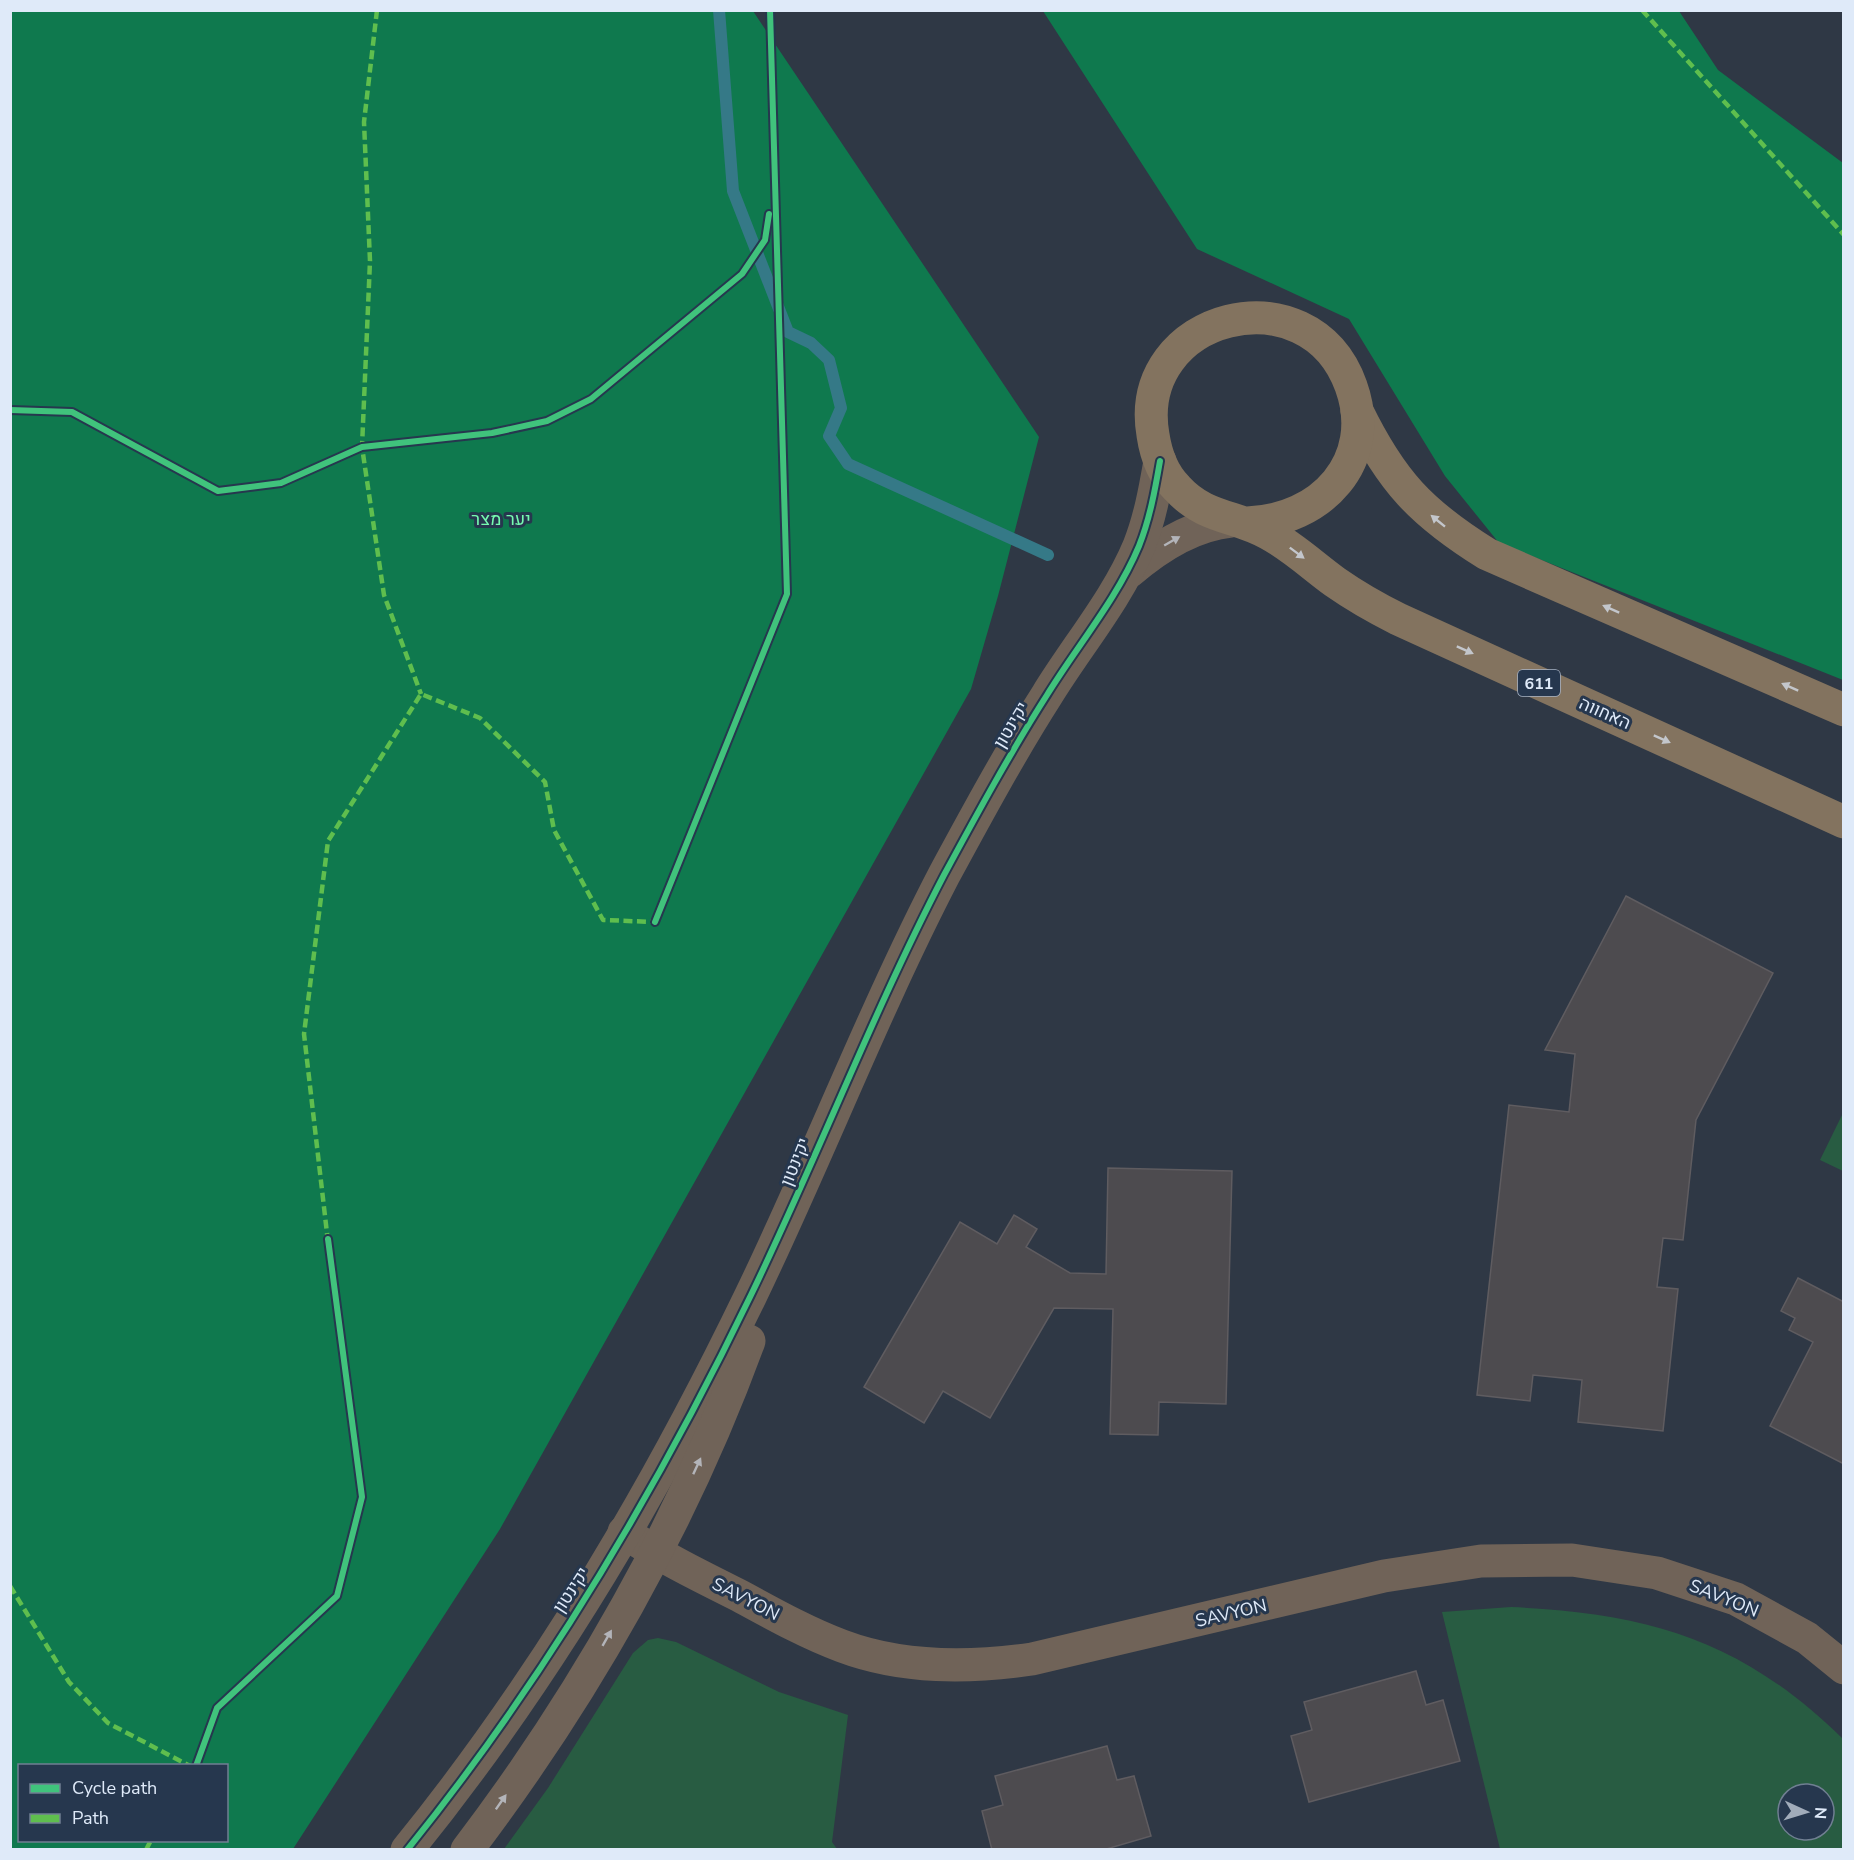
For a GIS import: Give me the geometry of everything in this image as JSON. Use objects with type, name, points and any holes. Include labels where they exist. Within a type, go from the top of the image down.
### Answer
[{"type":"main road","name":"611","points":[[1261,316],[1294,324],[1308,331],[1332,352],[1342,365],[1354,394],[1357,410],[1352,452],[1333,487],[1322,498],[1295,515],[1280,520],[1239,522],[1200,508],[1176,488],[1160,461],[1155,446],[1151,412],[1154,396],[1166,366],[1187,342],[1213,325],[1229,320],[1261,316]]},
{"type":"main road","name":"611","points":[[1357,410],[1389,469],[1413,499],[1445,527],[1487,554],[1844,710]]},
{"type":"main road","name":"האחווה","points":[[1239,522],[1277,539],[1353,594],[1398,619],[1844,822]]},
{"type":"street","name":"יקינטון","points":[[407,1850],[543,1663],[624,1532],[704,1389],[796,1199],[864,1039],[960,846],[1019,740],[1125,576],[1140,543],[1151,510],[1160,461]]},
{"type":"street","name":"יקינטון","points":[[1125,576],[1152,554],[1182,536],[1214,523],[1239,522]]},
{"type":"street","name":"יקינטון","points":[[467,1850],[549,1734],[605,1643],[655,1552],[699,1462],[737,1373],[770,1285],[796,1199]]},
{"type":"street","name":"SAVYON","points":[[624,1532],[655,1552],[823,1639],[869,1654],[920,1664],[975,1665],[1032,1659],[1384,1576],[1481,1561],[1572,1560],[1657,1573],[1736,1599],[1807,1638],[1844,1668]]},
{"type":"green space","name":"יער מצר","points":[[11,10],[753,11],[1039,437],[998,596],[971,689],[500,1529],[293,1849],[11,1849]]},
{"type":"green space","points":[[1043,11],[1679,11],[1718,70],[1843,163],[1843,680],[1499,543],[1445,476],[1349,319],[1197,249]]},
{"type":"green space","points":[[1843,1113],[1843,1171],[1820,1160]]},
{"type":"green space","points":[[1511,1607],[1561,1610],[1650,1625],[1691,1638],[1730,1655],[1768,1677],[1805,1705],[1843,1739],[1843,1849],[1500,1849],[1442,1612]]},
{"type":"green space","points":[[658,1638],[676,1642],[779,1692],[848,1715],[832,1842],[837,1849],[504,1849],[548,1788],[633,1653],[648,1640]]},
{"type":"building","points":[[1626,896],[1773,973],[1696,1120],[1683,1240],[1663,1238],[1657,1287],[1678,1289],[1663,1431],[1578,1422],[1582,1380],[1533,1375],[1530,1401],[1477,1395],[1509,1105],[1569,1112],[1575,1054],[1545,1050]]},
{"type":"building","points":[[1108,1168],[1232,1171],[1226,1404],[1159,1402],[1158,1435],[1110,1434],[1113,1309],[1054,1308],[990,1418],[943,1391],[924,1423],[864,1387],[960,1222],[997,1244],[1014,1215],[1037,1229],[1026,1247],[1070,1273],[1106,1274]]},
{"type":"building","points":[[1798,1278],[1844,1302],[1844,1464],[1770,1426],[1813,1342],[1789,1330],[1795,1318],[1781,1311]]},
{"type":"building","points":[[1416,1671],[1426,1705],[1443,1700],[1460,1761],[1309,1802],[1291,1736],[1312,1730],[1304,1702]]},
{"type":"building","points":[[1107,1746],[1117,1780],[1134,1776],[1151,1836],[1103,1850],[992,1850],[982,1811],[1003,1805],[995,1776]]},
{"type":"waterway","points":[[719,10],[733,191],[788,332],[811,343],[829,360],[841,408],[829,436],[848,464],[1048,555]]},
{"type":"marked path","points":[[377,10],[364,122],[370,261],[362,447],[384,595],[421,694]]},
{"type":"marked path","points":[[1642,10],[1844,235]]},
{"type":"marked path","points":[[328,1242],[304,1034],[328,841],[421,694],[480,718],[545,782],[554,830],[603,920],[655,922],[656,918]]},
{"type":"marked path","points":[[10,1586],[69,1682],[108,1723],[186,1764]]},
{"type":"marked path","points":[[146,1850],[150,1842]]},
{"type":"cycle path","points":[[655,922],[787,594],[770,10]]},
{"type":"cycle path","points":[[10,410],[72,412],[218,491],[281,483],[362,447],[492,433],[547,421],[591,399],[742,274],[765,240],[769,214]]},
{"type":"cycle path","points":[[407,1850],[457,1786],[551,1652],[637,1512],[677,1440],[751,1295],[869,1031],[944,875],[1020,739],[1108,604],[1130,566],[1146,525],[1160,461]]},
{"type":"cycle path","points":[[197,1764],[217,1708],[337,1596],[362,1497],[328,1239]]}]
